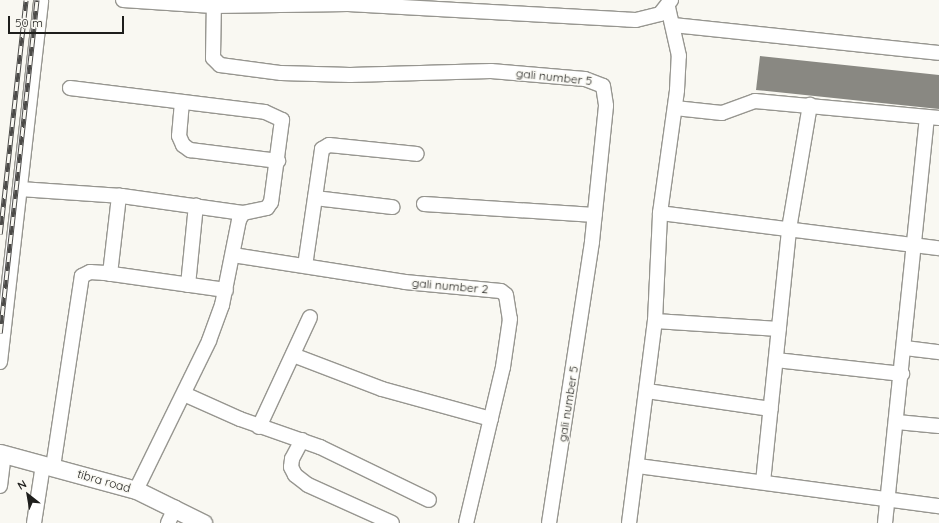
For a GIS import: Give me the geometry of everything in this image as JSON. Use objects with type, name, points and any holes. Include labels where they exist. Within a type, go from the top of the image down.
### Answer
[{"type":"street","points":[[0,362],[41,0]]},
{"type":"street","points":[[123,0],[213,3],[348,2],[636,20],[660,14],[669,4]]},
{"type":"street","name":"gali number 5","points":[[213,3],[214,58],[220,65],[281,73],[350,75],[490,71],[598,81],[603,86],[606,106],[595,216],[549,523]]},
{"type":"street","points":[[629,523],[638,466],[655,321],[660,213],[675,108],[679,56],[669,4]]},
{"type":"street","points":[[673,25],[939,53]]},
{"type":"street","points":[[20,189],[119,196],[196,205],[242,213],[267,208],[278,161],[283,130],[282,120],[276,116],[182,102],[70,88]]},
{"type":"street","points":[[675,108],[710,113],[722,113],[755,101],[933,117],[914,245],[905,348],[885,523]]},
{"type":"street","points":[[182,102],[179,136],[183,145],[190,150],[278,161]]},
{"type":"street","points":[[764,482],[790,229],[810,105]]},
{"type":"street","points":[[306,266],[322,149],[329,145],[417,154]]},
{"type":"street","points":[[110,274],[119,196]]},
{"type":"street","points":[[315,198],[392,207]]},
{"type":"street","points":[[424,204],[595,216]]},
{"type":"street","points":[[188,285],[196,205]]},
{"type":"street","points":[[136,490],[209,341],[226,290],[242,213]]},
{"type":"street","points":[[660,213],[939,248]]},
{"type":"street","name":"gali number 2","points":[[233,255],[405,282],[501,291],[508,299],[510,319],[491,419],[466,523]]},
{"type":"street","points":[[34,523],[72,355],[79,284],[82,276],[90,272],[226,290]]},
{"type":"street","points":[[259,426],[310,317]]},
{"type":"street","points":[[655,321],[779,329]]},
{"type":"street","points":[[905,348],[939,352]]},
{"type":"street","points":[[293,355],[382,388],[491,419]]},
{"type":"street","points":[[776,360],[902,374]]},
{"type":"street","points":[[647,391],[771,409]]},
{"type":"street","points":[[184,394],[259,426],[302,440],[429,500]]},
{"type":"street","points":[[897,422],[939,426]]},
{"type":"street","points":[[302,440],[292,459],[291,467],[295,475],[308,485],[392,523]]},
{"type":"street","points":[[0,486],[2,454]]},
{"type":"street","name":"tibra road","points":[[2,454],[136,490],[171,516],[203,523]]},
{"type":"street","points":[[638,466],[764,482],[887,501],[939,506]]},
{"type":"building","points":[[760,56],[939,75],[939,109],[756,90]]},
{"type":"railway","points":[[0,234],[26,0]]},
{"type":"railway","points":[[0,333],[37,0]]}]
